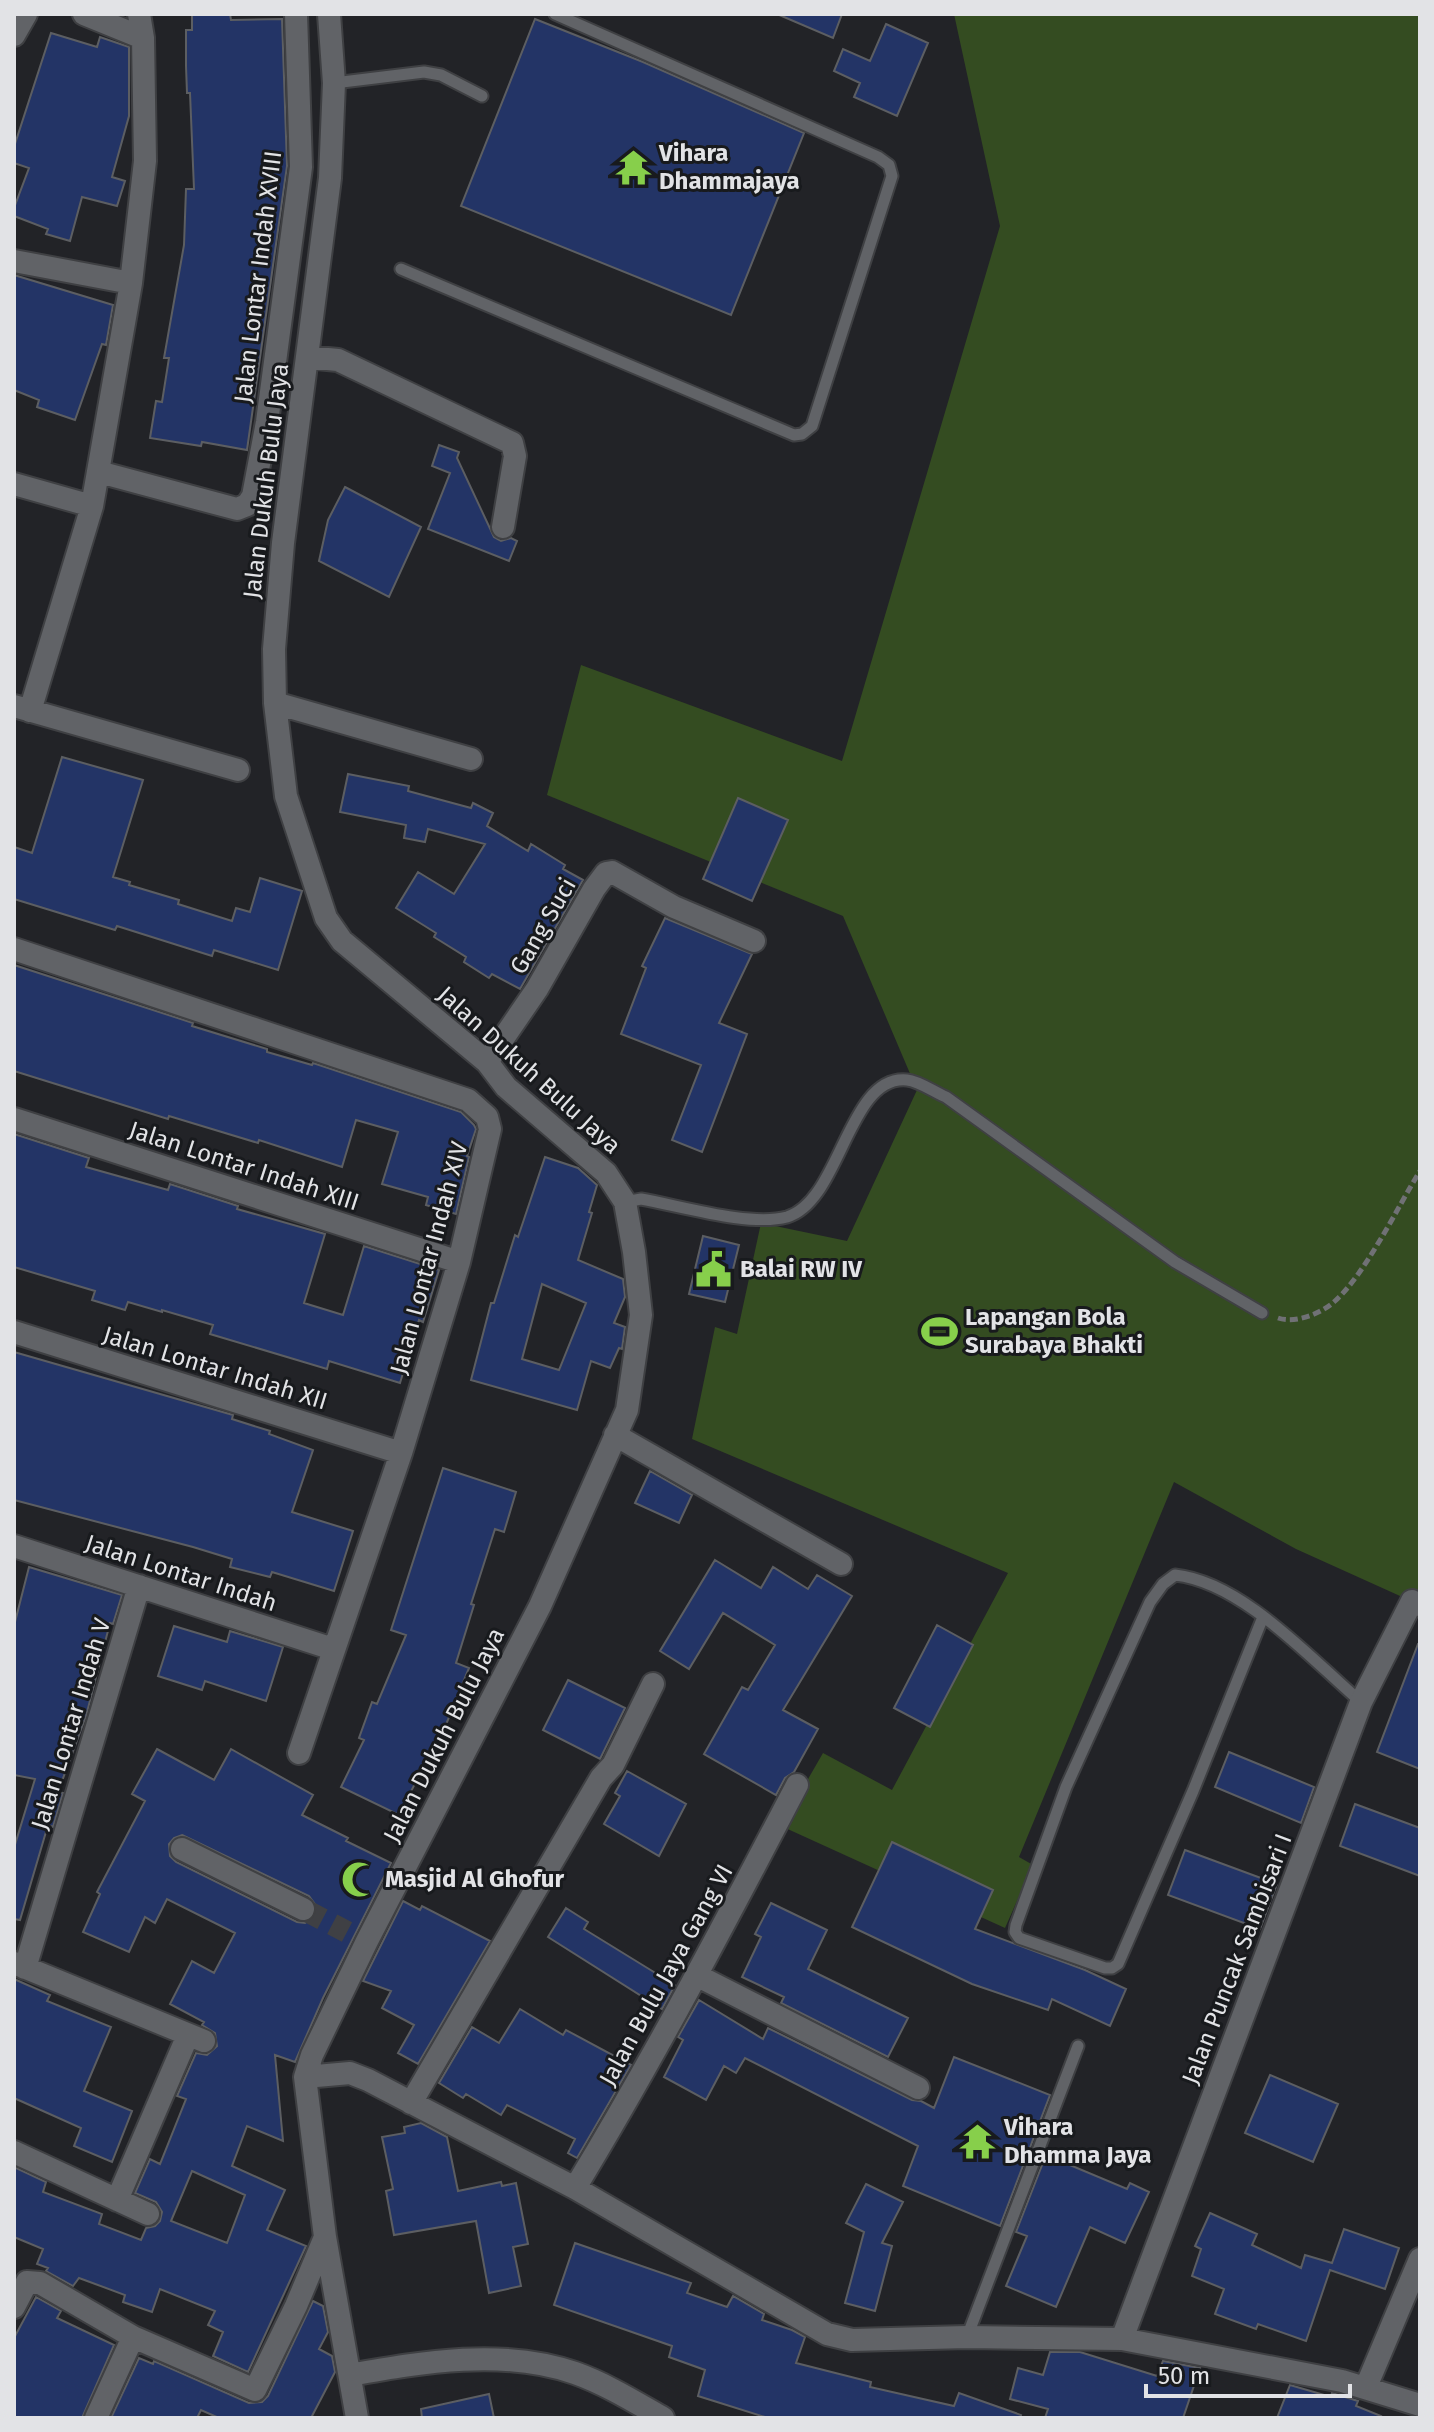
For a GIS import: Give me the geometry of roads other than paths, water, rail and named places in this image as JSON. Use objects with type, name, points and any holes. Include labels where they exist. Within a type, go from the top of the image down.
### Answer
[{"type":"street","points":[[14,35],[26,14]]},
{"type":"street","points":[[84,14],[143,38]]},
{"type":"street","points":[[139,14],[143,38],[145,161],[131,283],[92,506],[22,709],[238,770]]},
{"type":"street","name":"Jalan Lontar Indah XVIII","points":[[99,472],[237,509],[247,505],[253,496],[267,422],[301,167],[296,14]]},
{"type":"street","name":"Jalan Dukuh Bulu Jaya","points":[[329,14],[334,83],[330,178],[283,543],[274,649],[275,703],[286,796],[333,931],[487,1062],[506,1087],[606,1173],[625,1202],[641,1315],[627,1410],[540,1606],[357,1936],[305,2077],[325,2237],[356,2417]]},
{"type":"street","points":[[14,261],[131,283]]},
{"type":"street","points":[[307,357],[338,360],[512,443],[515,456],[503,527]]},
{"type":"street","points":[[14,484],[92,506]]},
{"type":"street","points":[[275,703],[471,759]]},
{"type":"street","name":"Gang Suci","points":[[487,1062],[537,989],[606,873],[612,872],[674,907],[754,941]]},
{"type":"street","name":"Jalan Lontar Indah XIV","points":[[14,949],[468,1100],[487,1117],[490,1129],[459,1262],[401,1453],[299,1753]]},
{"type":"street","name":"Jalan Lontar Indah XIII","points":[[14,1119],[459,1262]]},
{"type":"street","name":"Jalan Lontar Indah XII","points":[[14,1332],[401,1453]]},
{"type":"street","points":[[615,1435],[841,1564]]},
{"type":"street","name":"Jalan Lontar Indah","points":[[14,1546],[333,1649]]},
{"type":"street","name":"Jalan Lontar Indah V","points":[[20,1966],[139,1586]]},
{"type":"street","name":"Jalan Puncak Sambisari I","points":[[1122,2339],[1361,1702],[1416,1603]]},
{"type":"street","points":[[411,2103],[601,1778],[613,1765],[653,1684]]},
{"type":"street","name":"Jalan Bulu Jaya Gang VI","points":[[575,2188],[698,1976],[797,1785]]},
{"type":"street","points":[[182,1849],[303,1909]]},
{"type":"street","points":[[20,1966],[196,2038],[117,2200]]},
{"type":"street","points":[[698,1976],[918,2088]]},
{"type":"street","points":[[305,2077],[350,2073],[411,2103],[575,2188],[827,2334],[852,2340],[967,2337],[1122,2339],[1366,2387],[1420,2405]]},
{"type":"street","points":[[14,2152],[148,2214]]},
{"type":"street","points":[[14,2307],[27,2282],[40,2283],[133,2337],[255,2390],[325,2237]]},
{"type":"street","points":[[1366,2387],[1420,2259]]},
{"type":"street","points":[[96,2418],[133,2337]]},
{"type":"street","points":[[350,2375],[425,2361],[488,2359],[522,2362],[574,2373],[663,2418]]},
{"type":"lane","points":[[401,269],[794,435],[802,434],[812,426],[892,176],[889,165],[878,157],[555,14]]},
{"type":"lane","points":[[334,83],[424,72],[441,75],[482,96]]},
{"type":"lane","points":[[625,1202],[641,1199],[756,1221],[786,1217],[802,1210],[819,1192],[857,1114],[887,1083],[907,1080],[946,1097],[1175,1262],[1262,1313]]},
{"type":"lane","points":[[1263,1617],[1193,1791],[1118,1964],[1105,1968],[1019,1938],[1015,1932],[1016,1925],[1066,1787],[1150,1602],[1163,1584],[1175,1575],[1196,1577],[1228,1591],[1263,1617],[1361,1702]]},
{"type":"lane","points":[[967,2337],[1078,2046]]},
{"type":"tunnel","points":[[303,1909],[347,1932]]},
{"type":"place","name":"Vihara Dhammajaya","points":[[633,167]]},
{"type":"place","name":"Balai RW IV","points":[[714,1269]]},
{"type":"place","name":"Lapangan Bola Surabaya Bhakti","points":[[939,1331]]},
{"type":"place","name":"Masjid Al Ghofur","points":[[359,1879]]},
{"type":"place","name":"Vihara Dhamma Jaya","points":[[978,2141]]}]
